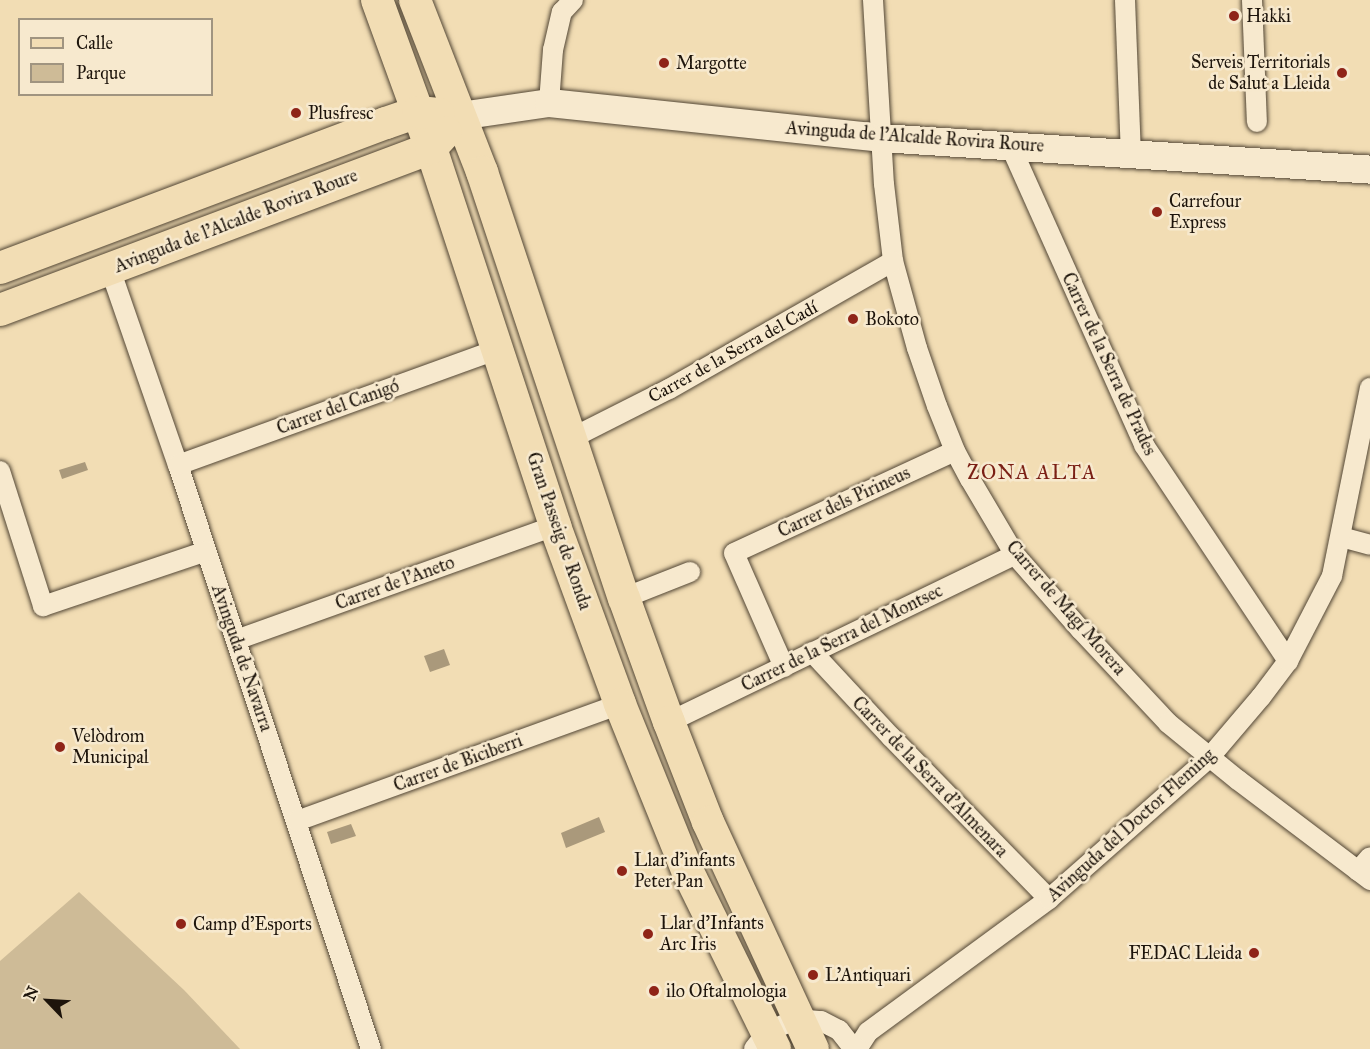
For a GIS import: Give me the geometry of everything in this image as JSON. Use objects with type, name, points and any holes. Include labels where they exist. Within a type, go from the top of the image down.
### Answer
[{"type":"main road","name":"Gran Passeig de Ronda","points":[[377,0],[431,148],[555,525],[620,704],[688,872],[765,1043]]},
{"type":"main road","points":[[415,0],[460,116],[624,598],[669,722],[708,822],[797,1019],[813,1049]]},
{"type":"main road","name":"Avinguda de l'Alcalde Rovira Roure","points":[[0,268],[418,112],[460,116],[549,103],[881,138],[1370,170]]},
{"type":"main road","name":"Avinguda de l'Alcalde Rovira Roure","points":[[0,310],[431,148],[460,116]]},
{"type":"street","points":[[549,103],[553,50],[562,12],[573,0]]},
{"type":"street","name":"Carrer de Magí Morera","points":[[873,0],[881,138],[893,261],[917,348],[955,451],[1015,555],[1168,723],[1209,758],[1366,869]]},
{"type":"street","points":[[1125,0],[1131,153]]},
{"type":"street","points":[[1252,0],[1257,122]]},
{"type":"street","name":"Carrer de la Serra de Prades","points":[[1010,145],[1144,445],[1288,661]]},
{"type":"street","name":"Carrer de la Serra del Cadí","points":[[570,440],[669,389],[893,261]]},
{"type":"street","name":"Avinguda de Navarra","points":[[110,269],[178,465],[371,1049]]},
{"type":"street","name":"Carrer del Canigó","points":[[178,465],[498,349]]},
{"type":"street","name":"Avinguda del Doctor Fleming","points":[[797,1019],[821,1021],[852,1044],[1049,899],[1209,758],[1288,661],[1332,576],[1370,388]]},
{"type":"street","name":"Carrer dels Pirineus","points":[[784,666],[734,553],[955,451]]},
{"type":"street","points":[[0,471],[43,606],[206,551]]},
{"type":"street","name":"Carrer de l'Aneto","points":[[236,640],[555,525]]},
{"type":"street","points":[[1341,537],[1370,545]]},
{"type":"street","name":"Carrer de la Serra del Montsec","points":[[669,722],[1015,555]]},
{"type":"street","points":[[624,598],[690,572]]},
{"type":"street","name":"Carrer de la Serra d'Almenara","points":[[812,652],[891,738],[1049,899]]},
{"type":"street","name":"Carrer de Biciberri","points":[[297,821],[620,704]]},
{"type":"street","points":[[765,1043],[797,1019]]},
{"type":"green space","points":[[79,892],[184,990],[240,1049],[0,1049],[0,961]]},
{"type":"shaded area","points":[[85,462],[88,470],[62,479],[59,470]]},
{"type":"shaded area","points":[[444,649],[450,665],[430,672],[424,656]]},
{"type":"shaded area","points":[[599,817],[605,832],[566,848],[561,833]]},
{"type":"shaded area","points":[[351,824],[356,836],[331,844],[327,832]]},
{"type":"place","name":"Hakki","points":[[1234,16]]},
{"type":"place","name":"Margotte","points":[[664,63]]},
{"type":"place","name":"Serveis Territorials de Salut a Lleida","points":[[1342,73]]},
{"type":"place","name":"Plusfresc","points":[[296,113]]},
{"type":"place","name":"Carrefour Express","points":[[1157,212]]},
{"type":"place","name":"Bokoto","points":[[853,319]]},
{"type":"place","name":"Velòdrom Municipal","points":[[60,747]]},
{"type":"place","name":"Llar d'infants Peter Pan","points":[[622,871]]},
{"type":"place","name":"Camp d'Esports","points":[[181,924]]},
{"type":"place","name":"Llar d'Infants Arc Iris","points":[[648,934]]},
{"type":"place","name":"FEDAC Lleida","points":[[1254,953]]},
{"type":"place","name":"L'Antiquari","points":[[813,975]]},
{"type":"place","name":"ilo Oftalmologia","points":[[654,991]]},
{"type":"district","name":"ZONA ALTA","points":[[1032,472]]}]
